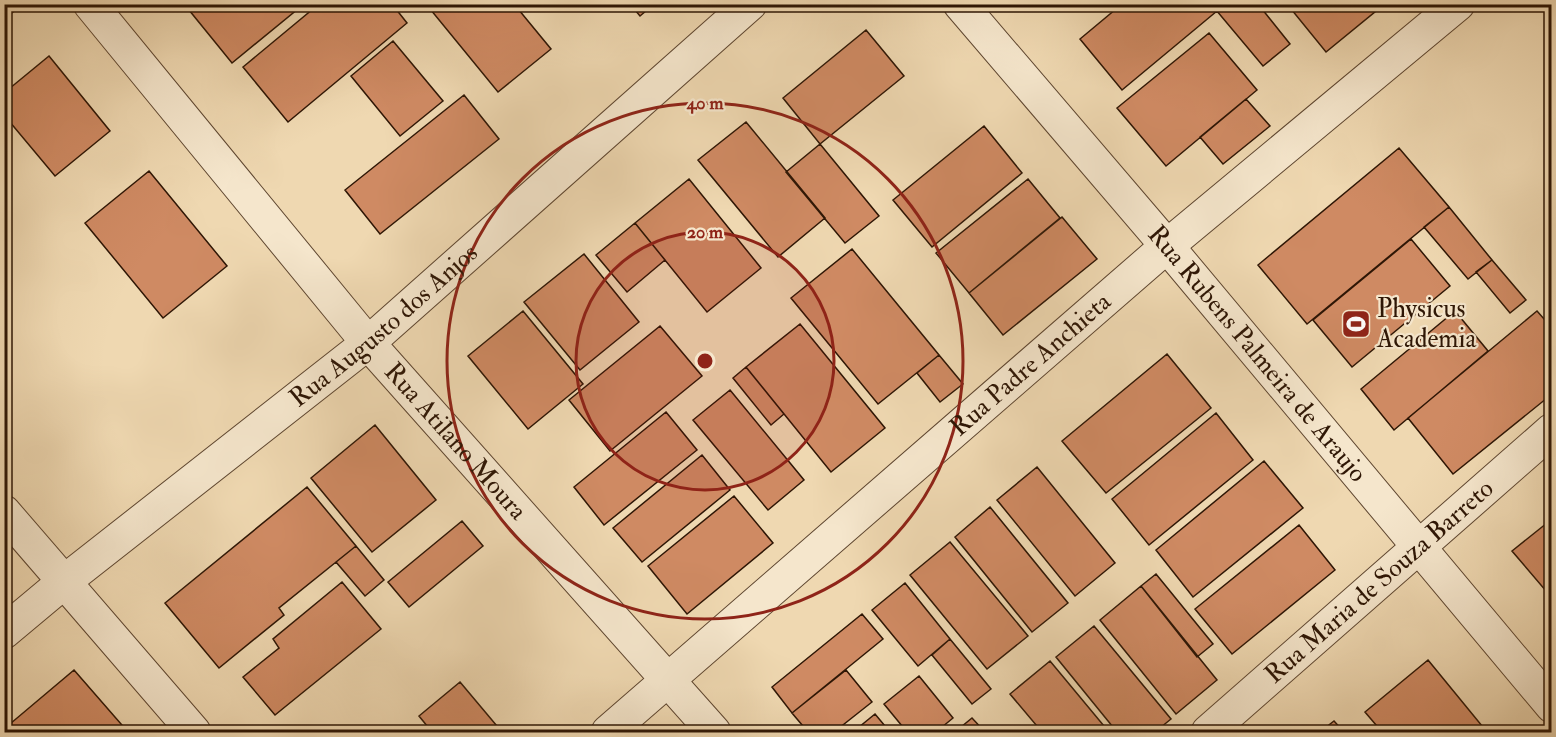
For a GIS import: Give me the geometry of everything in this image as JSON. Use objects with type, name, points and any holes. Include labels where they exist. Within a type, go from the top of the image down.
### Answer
[{"type":"street","name":"Rua Atilano Moura","points":[[90,4],[368,343],[714,732]]},
{"type":"street","name":"Rua Augusto dos Anjos","points":[[4,632],[64,581],[368,343],[750,4]]},
{"type":"street","name":"Rua Rubens Palmeira de Araujo","points":[[960,4],[1167,246],[1551,706]]},
{"type":"street","name":"Rua Padre Anchieta","points":[[608,732],[1167,246],[1458,4]]},
{"type":"street","name":"Rua Maria de Souza Barreto","points":[[1208,732],[1551,430]]},
{"type":"street","points":[[4,512],[194,732]]},
{"type":"building","points":[[4,4],[15,4],[18,8],[4,19]]},
{"type":"building","points":[[196,4],[304,4],[232,63],[189,10]]},
{"type":"building","points":[[319,4],[392,4],[407,23],[288,122],[243,67]]},
{"type":"building","points":[[426,4],[514,4],[551,49],[498,92]]},
{"type":"building","points":[[630,4],[654,4],[640,16]]},
{"type":"building","points":[[1122,4],[1211,4],[1217,11],[1122,90],[1080,39]]},
{"type":"building","points":[[1211,4],[1258,4],[1290,44],[1263,66]]},
{"type":"building","points":[[1287,4],[1371,4],[1376,11],[1326,52]]},
{"type":"building","points":[[866,30],[904,76],[820,144],[783,98]]},
{"type":"building","points":[[1209,33],[1257,90],[1166,166],[1117,108]]},
{"type":"building","points":[[393,41],[443,101],[400,136],[351,76]]},
{"type":"building","points":[[49,56],[110,131],[55,176],[4,115],[4,93]]},
{"type":"building","points":[[464,95],[499,139],[380,234],[345,190]]},
{"type":"building","points":[[1246,99],[1270,126],[1223,164],[1200,137]]},
{"type":"building","points":[[746,122],[825,218],[778,257],[698,160]]},
{"type":"building","points":[[984,126],[1022,173],[932,247],[893,200]]},
{"type":"building","points":[[820,144],[879,216],[845,243],[786,172]]},
{"type":"building","points":[[1399,148],[1449,207],[1307,324],[1258,265]]},
{"type":"building","points":[[149,171],[227,266],[163,318],[85,223]]},
{"type":"building","points":[[689,179],[761,268],[707,312],[635,223]]},
{"type":"building","points":[[1028,179],[1060,218],[969,293],[936,253]]},
{"type":"building","points":[[1449,207],[1492,260],[1468,279],[1424,227]]},
{"type":"building","points":[[1062,217],[1097,259],[1003,335],[969,293]]},
{"type":"building","points":[[635,223],[665,260],[627,292],[596,255]]},
{"type":"building","points":[[1411,239],[1450,286],[1352,367],[1313,320]]},
{"type":"building","points":[[852,249],[939,355],[878,404],[791,298]]},
{"type":"building","points":[[584,254],[639,322],[580,370],[524,302]]},
{"type":"building","points":[[1492,260],[1526,300],[1510,313],[1476,272]]},
{"type":"building","points":[[523,311],[583,384],[528,429],[468,356]]},
{"type":"building","points":[[1455,311],[1488,351],[1394,430],[1361,389]]},
{"type":"building","points":[[1537,311],[1552,328],[1552,394],[1453,474],[1408,418]]},
{"type":"building","points":[[800,324],[885,428],[831,472],[746,367]]},
{"type":"building","points":[[660,326],[702,376],[610,451],[569,400]]},
{"type":"building","points":[[1167,354],[1211,408],[1106,493],[1062,441]]},
{"type":"building","points":[[939,355],[963,384],[940,402],[917,373]]},
{"type":"building","points":[[746,367],[784,414],[771,425],[733,378]]},
{"type":"building","points":[[730,390],[804,480],[768,510],[693,420]]},
{"type":"building","points":[[666,412],[697,450],[604,525],[574,487]]},
{"type":"building","points":[[1216,413],[1253,460],[1149,545],[1112,499]]},
{"type":"building","points":[[375,425],[436,500],[372,552],[311,478]]},
{"type":"building","points":[[702,455],[730,490],[642,562],[613,528]]},
{"type":"building","points":[[1264,461],[1303,508],[1193,597],[1156,550]]},
{"type":"building","points":[[1037,467],[1115,563],[1075,596],[997,500]]},
{"type":"building","points":[[307,487],[356,546],[279,608],[284,615],[219,668],[165,603]]},
{"type":"building","points":[[734,496],[773,543],[687,614],[648,566]]},
{"type":"building","points":[[990,507],[1068,603],[1032,632],[955,537]]},
{"type":"building","points":[[1552,519],[1552,598],[1512,551]]},
{"type":"building","points":[[462,521],[483,546],[409,607],[388,582]]},
{"type":"building","points":[[1299,525],[1335,570],[1232,654],[1195,609]]},
{"type":"building","points":[[950,542],[1028,636],[987,669],[910,575]]},
{"type":"building","points":[[356,546],[384,580],[365,596],[336,562]]},
{"type":"building","points":[[1156,574],[1213,644],[1197,657],[1141,586]]},
{"type":"building","points":[[342,582],[381,629],[275,715],[243,677],[279,648],[273,639]]},
{"type":"building","points":[[905,583],[950,639],[918,666],[872,610]]},
{"type":"building","points":[[1141,586],[1217,680],[1176,714],[1100,620]]},
{"type":"building","points":[[862,614],[883,639],[792,713],[772,687]]},
{"type":"building","points":[[1094,626],[1171,719],[1155,732],[1117,732],[1056,657]]},
{"type":"building","points":[[950,639],[991,689],[972,704],[932,655]]},
{"type":"building","points":[[1428,660],[1487,732],[1382,732],[1365,712]]},
{"type":"building","points":[[1050,661],[1109,732],[1042,732],[1010,694]]},
{"type":"building","points":[[74,670],[128,732],[4,732],[4,729]]},
{"type":"building","points":[[846,670],[872,702],[834,732],[808,732],[792,713]]},
{"type":"building","points":[[919,676],[953,718],[936,732],[907,732],[884,704]]},
{"type":"building","points":[[460,682],[502,732],[432,732],[419,716]]},
{"type":"building","points":[[875,714],[890,732],[853,732]]},
{"type":"building","points":[[972,718],[985,732],[955,732]]},
{"type":"building","points":[[1334,721],[1344,732],[1320,732]]},
{"type":"place","name":"Physicus Academia","points":[[1356,324]]}]
